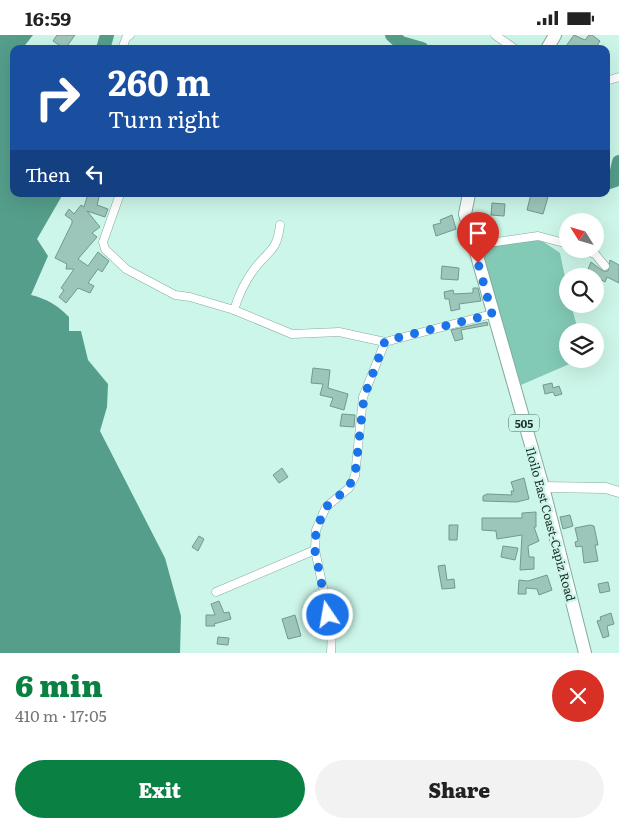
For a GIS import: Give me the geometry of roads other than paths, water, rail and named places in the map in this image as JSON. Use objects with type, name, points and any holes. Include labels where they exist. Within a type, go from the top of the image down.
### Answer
[{"type":"main road","name":"Iloilo East Coast-Capiz Road","points":[[468,197],[465,214],[492,314],[543,487],[585,653]]},
{"type":"street","points":[[495,35],[509,45]]},
{"type":"street","points":[[119,197],[116,209],[104,234],[103,242],[105,249],[126,269],[175,295],[190,297],[234,310],[292,334],[339,333],[385,341],[492,314]]},
{"type":"street","points":[[234,310],[242,287],[256,267],[278,243],[280,225]]},
{"type":"street","points":[[474,245],[538,236],[559,242]]},
{"type":"street","points":[[598,258],[604,266]]},
{"type":"street","points":[[331,653],[332,631],[315,551],[316,530],[326,507],[348,488],[355,475],[364,397],[385,341]]},
{"type":"street","points":[[543,487],[606,488],[619,492]]},
{"type":"street","points":[[216,593],[315,551]]},
{"type":"waterway","points":[[104,45],[107,35]]},
{"type":"waterway","points":[[392,35],[401,43],[408,45]]},
{"type":"waterway","points":[[610,182],[615,180],[619,162]]}]
